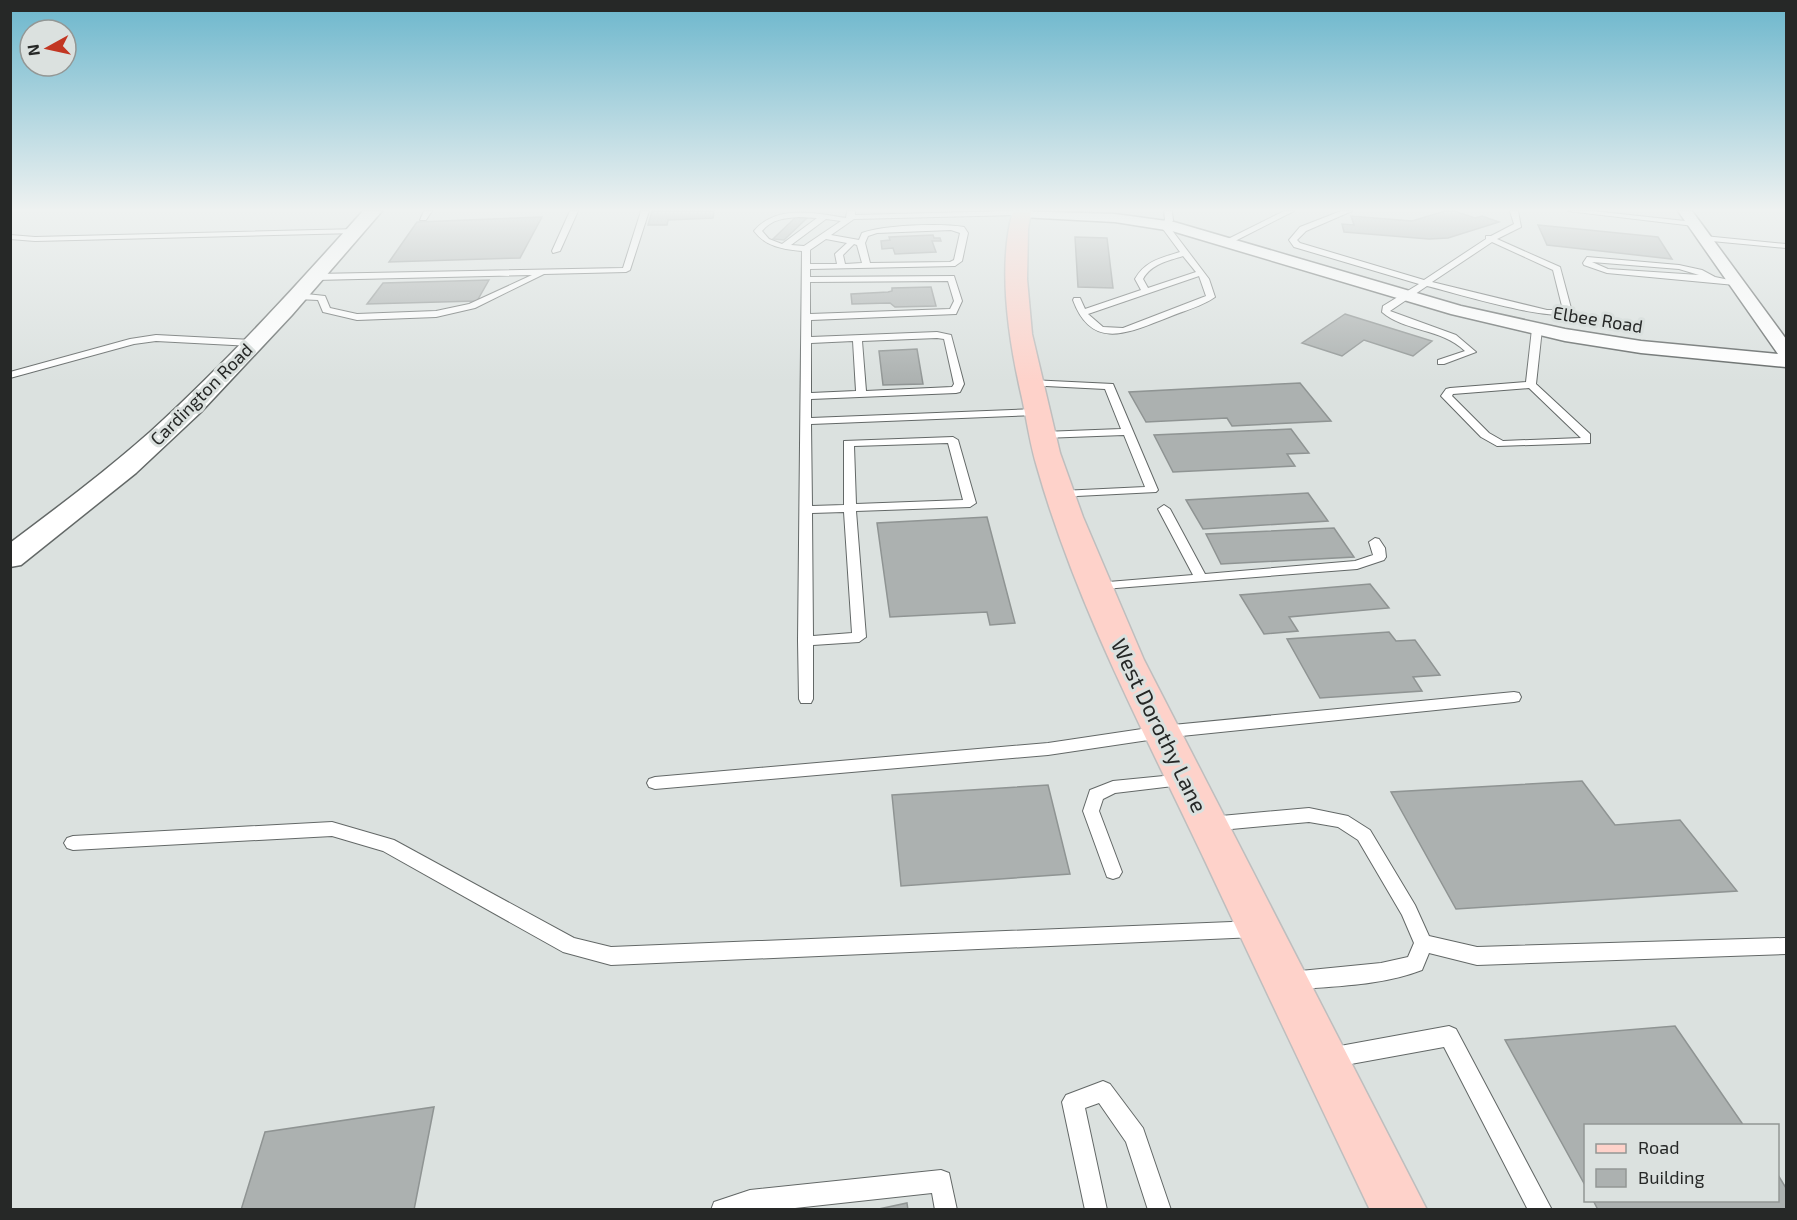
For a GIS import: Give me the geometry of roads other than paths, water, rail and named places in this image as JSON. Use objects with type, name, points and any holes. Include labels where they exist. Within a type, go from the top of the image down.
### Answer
[{"type":"main road","name":"West Dorothy Lane","points":[[1018,268],[1019,323],[1037,410],[1061,495],[1095,587],[1162,732],[1399,1209]]},
{"type":"street","name":"Cardington Road","points":[[10,558],[126,467],[192,406],[297,296],[326,288],[337,268]]},
{"type":"street","name":"Elbee Road","points":[[1316,268],[1408,296],[1537,329],[1641,346],[1786,361]]},
{"type":"street","points":[[1725,268],[1786,352]]},
{"type":"lane","points":[[326,288],[344,276],[626,270],[627,268]]},
{"type":"lane","points":[[806,268],[804,396],[806,699]]},
{"type":"lane","points":[[1145,268],[1142,270],[1139,279],[1146,292]]},
{"type":"lane","points":[[1077,300],[1091,324],[1100,330],[1124,332],[1211,297],[1210,289],[1195,268]]},
{"type":"lane","points":[[1375,268],[1547,313],[1568,312],[1557,269],[1555,268]]},
{"type":"lane","points":[[1441,362],[1471,352],[1461,340],[1446,332],[1399,319],[1386,312],[1386,308],[1408,296],[1447,268]]},
{"type":"lane","points":[[1599,268],[1607,271],[1735,282]]},
{"type":"lane","points":[[1682,268],[1699,272],[1713,279]]},
{"type":"lane","points":[[326,288],[326,310],[357,317],[436,314],[472,306],[545,272]]},
{"type":"lane","points":[[1083,313],[1200,273]]},
{"type":"lane","points":[[326,288],[344,276]]},
{"type":"lane","points":[[805,317],[953,312],[958,301],[951,278],[806,280]]},
{"type":"lane","points":[[1531,386],[1537,329]]},
{"type":"lane","points":[[804,396],[956,390],[959,384],[948,337],[937,335],[805,340]]},
{"type":"lane","points":[[10,375],[133,341],[156,338],[252,344]]},
{"type":"lane","points":[[857,338],[861,394]]},
{"type":"lane","points":[[804,421],[1037,410],[1109,386],[1152,490],[1061,495]]},
{"type":"lane","points":[[1531,386],[1586,436],[1586,441],[1501,444],[1485,435],[1446,396],[1450,391],[1531,386]]},
{"type":"lane","points":[[1037,410],[1128,432]]},
{"type":"lane","points":[[805,510],[850,508],[970,503],[953,440],[848,443],[850,508],[859,637],[805,641]]},
{"type":"lane","points":[[1164,509],[1200,576]]},
{"type":"lane","points":[[1095,587],[1364,563],[1380,557],[1379,548],[1375,542]]},
{"type":"lane","points":[[654,783],[1048,749],[1162,732],[1514,697]]},
{"type":"lane","points":[[1113,872],[1091,812],[1096,795],[1113,787],[1186,780]]},
{"type":"lane","points":[[1208,824],[1309,815],[1342,821],[1364,835],[1409,911],[1423,943],[1415,964],[1382,972],[1285,981]]},
{"type":"lane","points":[[73,843],[332,829],[388,845],[570,946],[611,956],[1259,928]]},
{"type":"lane","points":[[1423,943],[1477,956],[1784,946]]},
{"type":"lane","points":[[1324,1059],[1449,1036],[1541,1209]]},
{"type":"lane","points":[[1096,1209],[1073,1102],[1103,1091],[1135,1136],[1160,1209]]},
{"type":"lane","points":[[722,1209],[750,1201],[941,1180],[946,1209]]}]
